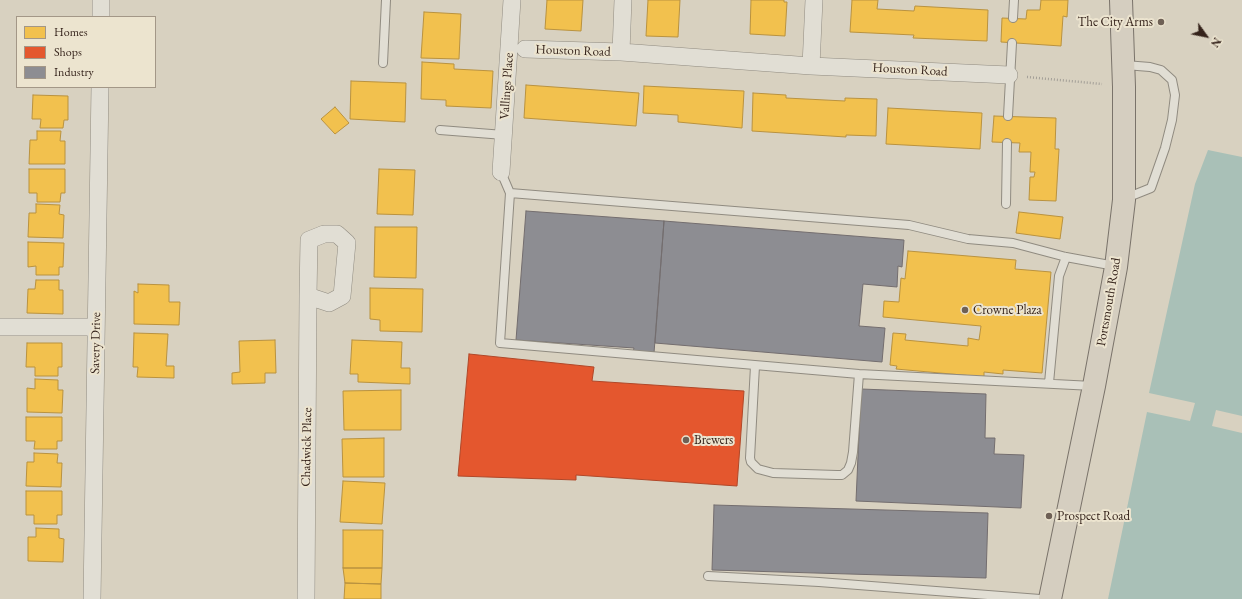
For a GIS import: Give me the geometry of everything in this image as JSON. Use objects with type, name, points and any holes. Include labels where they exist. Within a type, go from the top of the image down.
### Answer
[{"type":"main road","name":"Portsmouth Road","points":[[1050,599],[1094,386],[1116,266],[1124,200],[1124,65],[1122,0]]},
{"type":"street","points":[[101,0],[101,16]]},
{"type":"street","name":"Vallings Place","points":[[501,172],[512,0]]},
{"type":"street","name":"Houston Road","points":[[621,52],[623,0]]},
{"type":"street","points":[[810,66],[814,0]]},
{"type":"street","name":"Houston Road","points":[[525,49],[621,52],[810,66],[1009,75]]},
{"type":"street","name":"Savery Drive","points":[[92,599],[100,88]]},
{"type":"street","name":"Chadwick Place","points":[[306,599],[308,296]]},
{"type":"street","points":[[0,327],[96,327]]},
{"type":"lane","points":[[383,63],[386,0]]},
{"type":"lane","points":[[1013,18],[1014,0]]},
{"type":"lane","points":[[1008,116],[1009,75],[1012,43]]},
{"type":"lane","points":[[1124,65],[1150,67],[1161,70],[1172,80],[1175,95],[1166,141],[1151,188],[1124,200]]},
{"type":"lane","points":[[440,130],[504,135]]},
{"type":"lane","points":[[1006,204],[1007,142]]},
{"type":"lane","points":[[501,172],[510,193],[500,343],[859,374],[1094,386]]},
{"type":"lane","points":[[510,193],[909,225],[968,239],[1014,243],[1066,257],[1116,266]]},
{"type":"lane","points":[[1049,383],[1059,276],[1066,257]]},
{"type":"lane","points":[[755,366],[750,458],[751,462],[758,469],[773,473],[837,475],[848,470],[853,452],[859,374]]},
{"type":"lane","points":[[708,576],[819,582],[1040,599]]},
{"type":"path","points":[[1009,75],[1124,87]]},
{"type":"shaded area","points":[[1208,150],[1242,157],[1242,416],[1216,410],[1212,426],[1242,433],[1242,599],[1108,599],[1147,412],[1190,421],[1195,403],[1149,393],[1195,184]]},
{"type":"building: Homes","points":[[547,0],[583,0],[581,31],[545,29]]},
{"type":"building: Homes","points":[[648,0],[680,0],[678,37],[646,36]]},
{"type":"building: Homes","points":[[751,0],[784,0],[784,2],[787,2],[785,36],[750,34]]},
{"type":"building: Homes","points":[[852,0],[878,0],[877,9],[914,11],[915,6],[988,10],[987,41],[913,38],[914,35],[850,32]]},
{"type":"building: Homes","points":[[1041,0],[1068,0],[1067,17],[1063,16],[1061,46],[1001,42],[1002,18],[1026,19],[1027,10],[1040,10]]},
{"type":"building: Homes","points":[[424,12],[461,14],[459,59],[421,58]]},
{"type":"building: Homes","points":[[422,62],[454,64],[454,69],[493,71],[491,108],[446,106],[446,100],[421,99]]},
{"type":"building: Homes","points":[[351,81],[406,83],[405,122],[350,119]]},
{"type":"building: Homes","points":[[526,85],[639,93],[636,126],[524,118]]},
{"type":"building: Homes","points":[[644,86],[744,91],[742,128],[678,122],[678,115],[643,113]]},
{"type":"building: Homes","points":[[753,93],[786,95],[786,98],[845,101],[845,98],[877,99],[876,136],[846,135],[846,137],[752,131]]},
{"type":"building: Homes","points":[[33,95],[68,96],[68,120],[64,120],[63,128],[40,128],[41,119],[32,119]]},
{"type":"building: Homes","points":[[335,107],[349,123],[335,134],[321,119]]},
{"type":"building: Homes","points":[[888,108],[982,113],[980,149],[886,144]]},
{"type":"building: Homes","points":[[994,116],[1056,118],[1055,149],[1059,149],[1056,201],[1029,200],[1030,177],[1034,177],[1035,172],[1030,172],[1031,152],[1019,152],[1020,143],[992,142]]},
{"type":"building: Homes","points":[[37,131],[61,131],[60,141],[65,141],[65,164],[29,164],[30,140],[37,140]]},
{"type":"building: Homes","points":[[29,169],[65,169],[65,193],[61,193],[60,202],[37,202],[37,193],[29,193]]},
{"type":"building: Homes","points":[[379,169],[415,170],[413,215],[377,214]]},
{"type":"building: Homes","points":[[36,204],[60,205],[59,214],[64,215],[63,238],[28,237],[29,213],[36,213]]},
{"type":"building: Homes","points":[[1019,212],[1063,217],[1060,239],[1016,233]]},
{"type":"building: Homes","points":[[375,227],[417,227],[416,278],[374,277]]},
{"type":"building: Homes","points":[[28,242],[64,243],[63,267],[59,267],[59,275],[36,275],[36,266],[28,267]]},
{"type":"building: Homes","name":"Crowne Plaza","points":[[908,251],[1016,260],[1015,269],[1051,272],[1042,373],[1003,370],[1003,374],[984,372],[984,377],[896,369],[897,366],[890,365],[893,333],[906,334],[905,340],[968,346],[968,338],[979,340],[981,326],[883,317],[884,301],[899,302],[901,278],[905,279]]},
{"type":"building: Homes","points":[[36,280],[59,280],[59,290],[63,290],[63,314],[27,313],[28,289],[35,289]]},
{"type":"building: Homes","points":[[138,284],[169,285],[169,302],[180,302],[179,325],[134,324],[134,291],[138,293]]},
{"type":"building: Homes","points":[[370,288],[423,289],[422,332],[380,331],[380,320],[370,319]]},
{"type":"building: Homes","points":[[134,333],[168,334],[166,366],[174,366],[174,378],[137,377],[138,367],[133,367]]},
{"type":"building: Homes","points":[[275,340],[276,373],[265,373],[265,383],[232,384],[232,373],[240,372],[239,341]]},
{"type":"building: Homes","points":[[352,340],[402,342],[401,368],[410,368],[410,384],[358,382],[358,374],[350,374]]},
{"type":"building: Homes","points":[[27,343],[62,343],[62,367],[58,367],[58,376],[35,376],[35,367],[26,367]]},
{"type":"building: Homes","points":[[35,379],[58,380],[58,390],[63,390],[62,413],[27,412],[27,388],[35,389]]},
{"type":"building: Homes","points":[[401,390],[401,430],[344,430],[343,391]]},
{"type":"building: Homes","points":[[26,417],[62,417],[62,441],[57,441],[57,449],[34,449],[35,441],[26,441]]},
{"type":"building: Homes","points":[[384,438],[384,477],[343,477],[342,439]]},
{"type":"building: Homes","points":[[34,453],[58,454],[57,463],[62,463],[61,487],[26,486],[27,462],[34,462]]},
{"type":"building: Homes","points":[[343,481],[385,483],[382,524],[340,522]]},
{"type":"building: Homes","points":[[26,491],[62,491],[62,515],[57,515],[57,524],[34,524],[34,515],[26,515]]},
{"type":"building: Homes","points":[[36,528],[59,529],[59,538],[64,539],[63,562],[28,561],[28,537],[36,537]]},
{"type":"building: Homes","points":[[343,530],[383,530],[382,568],[343,568]]},
{"type":"building: Homes","points":[[343,568],[382,568],[381,584],[345,583]]},
{"type":"building: Homes","points":[[345,583],[381,584],[381,599],[344,599]]},
{"type":"building: Shops","points":[[469,354],[594,367],[592,381],[744,391],[737,486],[576,475],[576,480],[458,476]]},
{"type":"building: Industry","points":[[526,211],[664,221],[654,353],[633,352],[634,348],[516,340]]},
{"type":"building: Industry","points":[[664,221],[904,240],[902,267],[898,266],[897,287],[863,284],[859,326],[885,328],[882,362],[655,343]]},
{"type":"building: Industry","points":[[861,389],[986,394],[985,438],[995,438],[994,454],[1024,455],[1021,508],[856,501]]},
{"type":"building: Industry","points":[[714,505],[988,513],[986,578],[712,570]]},
{"type":"place","name":"The City Arms","points":[[1161,22]]},
{"type":"place","name":"Crowne Plaza","points":[[965,310]]},
{"type":"place","name":"Brewers","points":[[686,440]]},
{"type":"place","name":"Prospect Road","points":[[1049,516]]}]
